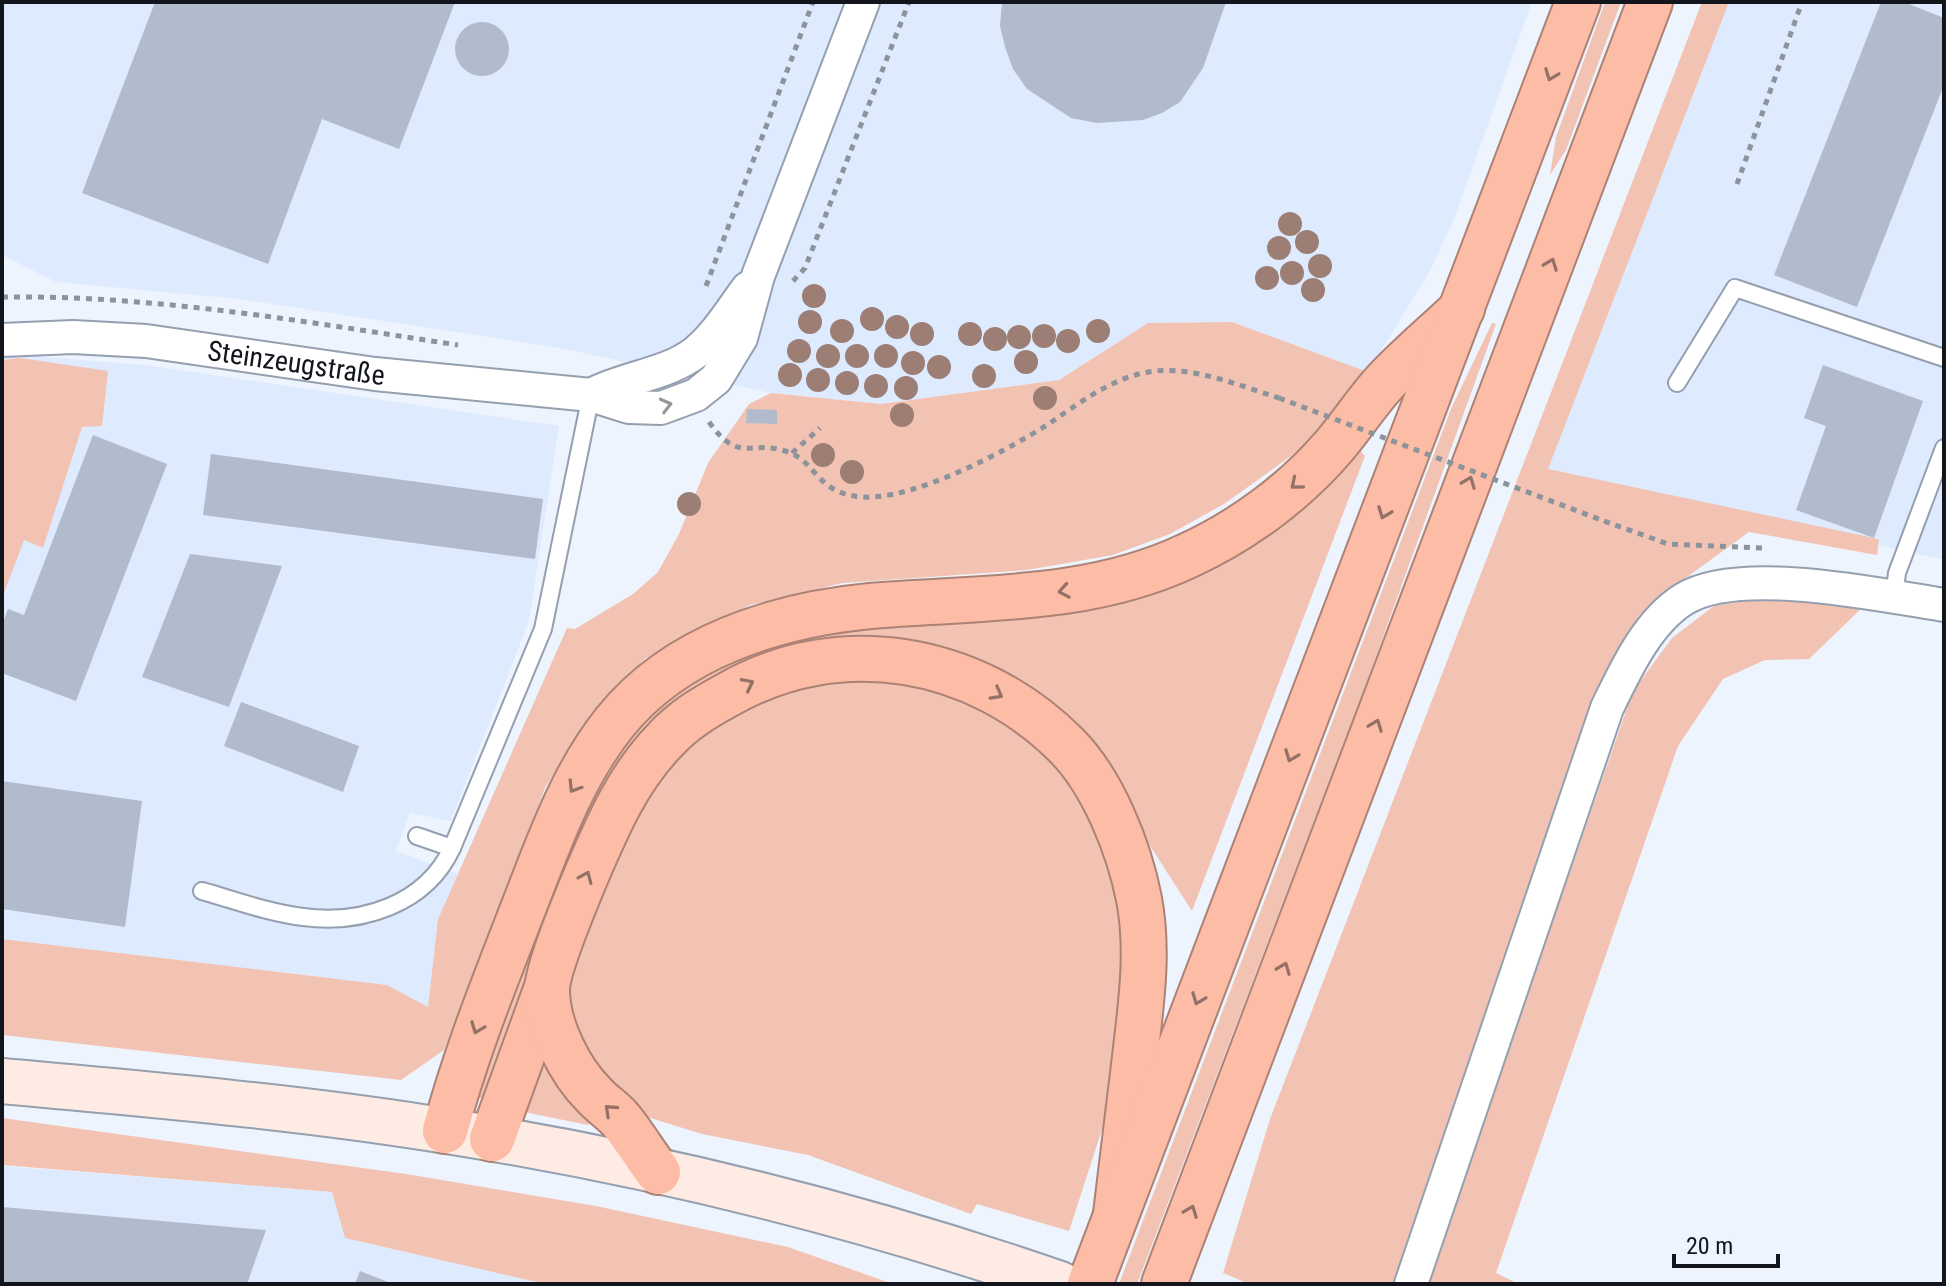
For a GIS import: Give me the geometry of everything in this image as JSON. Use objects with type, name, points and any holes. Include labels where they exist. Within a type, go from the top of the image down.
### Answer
[{"type":"highway","points":[[1090,1284],[1578,2]]},
{"type":"highway","points":[[1164,1284],[1650,2]]},
{"type":"highway","points":[[445,1131],[465,1059],[564,804],[615,721],[659,681],[723,641],[787,619],[849,608],[1034,596],[1095,586],[1186,557],[1241,526],[1302,479],[1334,447],[1384,383],[1462,309]]},
{"type":"highway","points":[[492,1139],[579,895],[624,795],[666,738],[696,712],[768,674],[848,657],[891,659],[933,666],[977,682],[1020,706],[1068,746],[1099,792],[1126,853],[1140,901],[1144,978],[1116,1214]]},
{"type":"highway","points":[[546,990],[554,1024],[574,1071],[592,1094],[618,1117],[658,1172]]},
{"type":"main road","points":[[2,1081],[256,1105],[492,1139],[658,1172],[864,1221],[1060,1284]]},
{"type":"street","points":[[591,395],[615,381],[654,372],[695,354],[758,276],[863,2]]},
{"type":"street","name":"Steinzeugstraße","points":[[2,340],[73,337],[146,341],[375,374],[591,395]]},
{"type":"street","points":[[1411,1284],[1607,708],[1628,664],[1660,622],[1684,599],[1722,585],[1775,583],[1944,605]]},
{"type":"lane","points":[[1677,383],[1735,288],[1944,358]]},
{"type":"lane","points":[[202,891],[303,918],[374,915],[401,903],[442,870],[543,629],[591,395]]},
{"type":"lane","points":[[1894,597],[1897,573],[1944,448]]},
{"type":"lane","points":[[417,836],[452,848]]},
{"type":"path","points":[[700,301],[813,2]]},
{"type":"path","points":[[789,285],[805,268],[909,2]]},
{"type":"path","points":[[1737,184],[1802,2]]},
{"type":"path","points":[[2,297],[82,296],[194,305],[461,346]]},
{"type":"path","points":[[707,419],[724,442],[746,450],[772,448],[792,453],[834,492],[865,498],[926,486],[965,469],[1043,427],[1104,388],[1144,373],[1180,371],[1279,398],[1668,544],[1752,546]]},
{"type":"path","points":[[792,453],[820,428]]},
{"type":"shaded area","points":[[2,2],[1532,2],[1454,219],[1430,271],[1368,372],[1232,322],[1148,323],[1059,380],[881,404],[771,393],[560,348],[239,299],[56,282],[2,255]]},
{"type":"shaded area","points":[[1605,2],[1621,2],[1566,150],[1550,175],[1556,137]]},
{"type":"shaded area","points":[[1702,2],[1729,2],[1548,469],[1874,538],[1879,540],[1877,555],[1749,532],[1665,593],[1610,666],[1395,1284],[1249,1284],[1223,1273],[1270,1119]]},
{"type":"shaded area","points":[[1729,2],[1944,2],[1944,560],[1548,469]]},
{"type":"shaded area","points":[[1232,322],[1368,372],[1305,446],[1224,504],[1170,534],[1113,555],[1027,570],[843,583],[750,605],[646,658],[591,714],[545,788],[444,1050],[401,1080],[2,1035],[2,939],[387,985],[428,1007],[438,919],[567,628],[575,629],[633,594],[658,572],[679,534],[708,463],[749,404],[771,393],[881,404],[1059,380],[1148,323]]},
{"type":"shaded area","points":[[1492,323],[1496,324],[1361,698],[1137,1284],[1119,1284],[1451,409]]},
{"type":"shaded area","points":[[21,355],[145,365],[559,426],[529,621],[451,821],[410,813],[396,851],[458,874],[438,919],[428,1008],[387,985],[2,939],[2,357]]},
{"type":"shaded area","points":[[21,358],[108,371],[102,426],[82,427],[43,548],[24,540],[2,598],[2,360]]},
{"type":"shaded area","points":[[1359,449],[1365,456],[1192,911],[1127,810],[980,667],[700,688],[486,1100],[480,1098],[478,1077],[567,844],[603,772],[643,721],[678,690],[700,675],[783,640],[855,629],[1043,614]]},
{"type":"shaded area","points":[[1773,594],[1864,606],[1809,659],[1765,660],[1723,679],[1678,746],[1496,1273],[1519,1284],[1426,1284],[1633,691],[1672,638],[1714,606]]},
{"type":"shaded area","points":[[875,674],[977,700],[1065,770],[1101,828],[1126,936],[1109,1108],[1069,1231],[977,1204],[971,1214],[808,1155],[702,1134],[644,1116],[590,1065],[572,1015],[570,987],[576,961],[624,827],[677,750],[760,695]]},
{"type":"shaded area","points":[[543,1045],[593,1120],[588,1125],[524,1112]]},
{"type":"shaded area","points":[[2,1118],[406,1174],[596,1206],[788,1247],[893,1284],[545,1284],[345,1238],[332,1192],[2,1165]]},
{"type":"shaded area","points":[[2,1166],[332,1192],[345,1238],[545,1284],[2,1284]]},
{"type":"building","points":[[155,2],[455,2],[399,149],[322,119],[268,264],[82,193]]},
{"type":"building","points":[[1002,2],[1226,2],[1203,68],[1180,102],[1143,120],[1097,123],[1071,118],[1027,89],[1013,69],[1005,47],[1000,26]]},
{"type":"building","points":[[1881,2],[1904,2],[1944,18],[1944,85],[1857,307],[1774,275]]},
{"type":"building","points":[[482,22],[501,30],[509,49],[501,68],[482,76],[463,68],[455,49],[463,30]]},
{"type":"building","points":[[1823,365],[1923,401],[1874,538],[1796,510],[1826,426],[1804,418]]},
{"type":"building","points":[[747,409],[777,410],[777,424],[746,423]]},
{"type":"building","points":[[93,435],[167,464],[76,701],[2,673],[2,625],[8,609],[24,615]]},
{"type":"building","points":[[211,454],[543,499],[535,559],[203,515]]},
{"type":"building","points":[[190,554],[282,566],[229,707],[142,677]]},
{"type":"building","points":[[241,702],[359,746],[343,792],[224,746]]},
{"type":"building","points":[[2,781],[142,801],[125,927],[2,909]]},
{"type":"building","points":[[2,1207],[266,1230],[247,1284],[2,1284]]},
{"type":"building","points":[[360,1271],[393,1284],[355,1284]]}]
